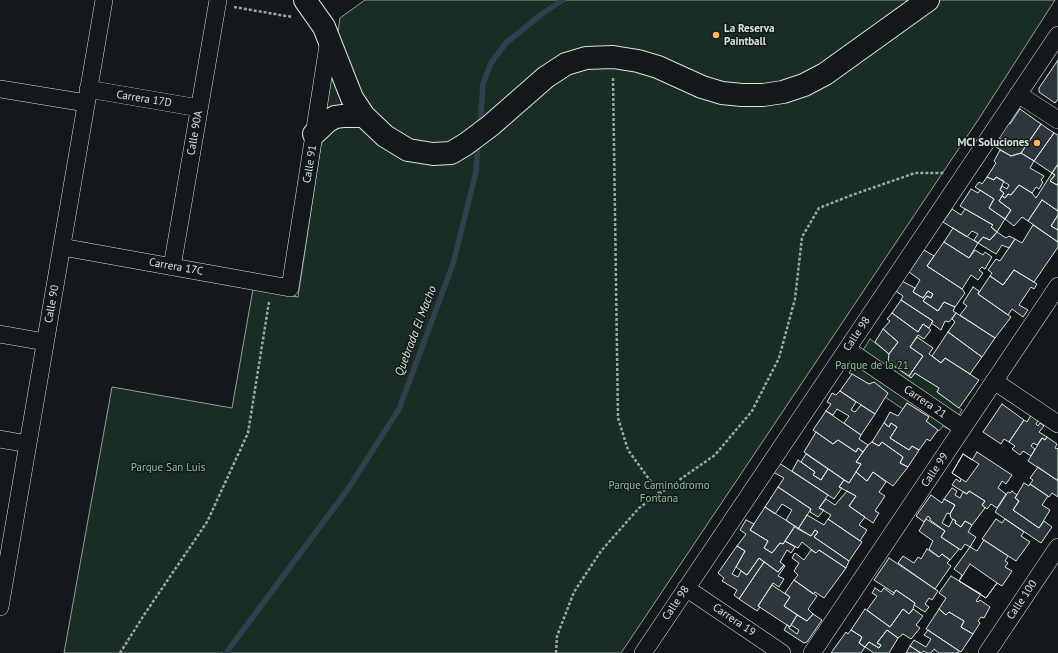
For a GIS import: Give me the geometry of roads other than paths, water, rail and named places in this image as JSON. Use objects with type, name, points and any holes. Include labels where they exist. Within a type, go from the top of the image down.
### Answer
[{"type":"street","name":"Calle 90","points":[[0,607],[5,554],[28,444],[104,0]]},
{"type":"street","points":[[305,0],[324,30],[352,98],[364,116],[385,136],[408,150],[433,154],[451,153],[466,144],[490,126],[546,76],[566,64],[586,58],[613,57],[638,61],[702,87],[722,93],[762,96],[783,92],[804,85],[825,74],[928,0]]},
{"type":"street","name":"Calle 90A","points":[[172,267],[218,2]]},
{"type":"street","name":"Calle 91","points":[[290,288],[314,134],[324,30]]},
{"type":"street","name":"Calle 98","points":[[643,653],[1058,34]]},
{"type":"street","name":"Carrera 17D","points":[[0,89],[87,96],[199,108]]},
{"type":"street","points":[[1018,94],[1058,120]]},
{"type":"street","points":[[314,134],[328,121],[335,117],[364,116]]},
{"type":"street","name":"Carrera 17C","points":[[62,247],[290,288]]},
{"type":"street","name":"Calle 99","points":[[812,653],[1058,286]]},
{"type":"street","points":[[0,334],[45,342]]},
{"type":"street","name":"Carrera 21","points":[[847,349],[963,428]]},
{"type":"street","points":[[994,381],[1058,424]]},
{"type":"street","points":[[0,439],[28,444]]},
{"type":"street","name":"Calle 100","points":[[987,653],[1058,547]]},
{"type":"street","name":"Carrera 19","points":[[686,588],[782,653]]},
{"type":"waterway","name":"Quebrada El Macho","points":[[480,126],[483,84],[491,63],[506,43],[543,13],[563,0]]},
{"type":"waterway","name":"Quebrada El Macho","points":[[226,653],[348,489],[399,409],[453,264],[476,172],[478,143]]},
{"type":"place","name":"La Reserva Paintball","points":[[716,35]]},
{"type":"place","name":"MCI Soluciones","points":[[1037,143]]},
{"type":"park label","name":"Parque de la 21","points":[[872,366]]},
{"type":"park label","name":"Parque San Luis","points":[[168,468]]},
{"type":"park label","name":"Parque Caminódromo Fontana","points":[[659,492]]}]
